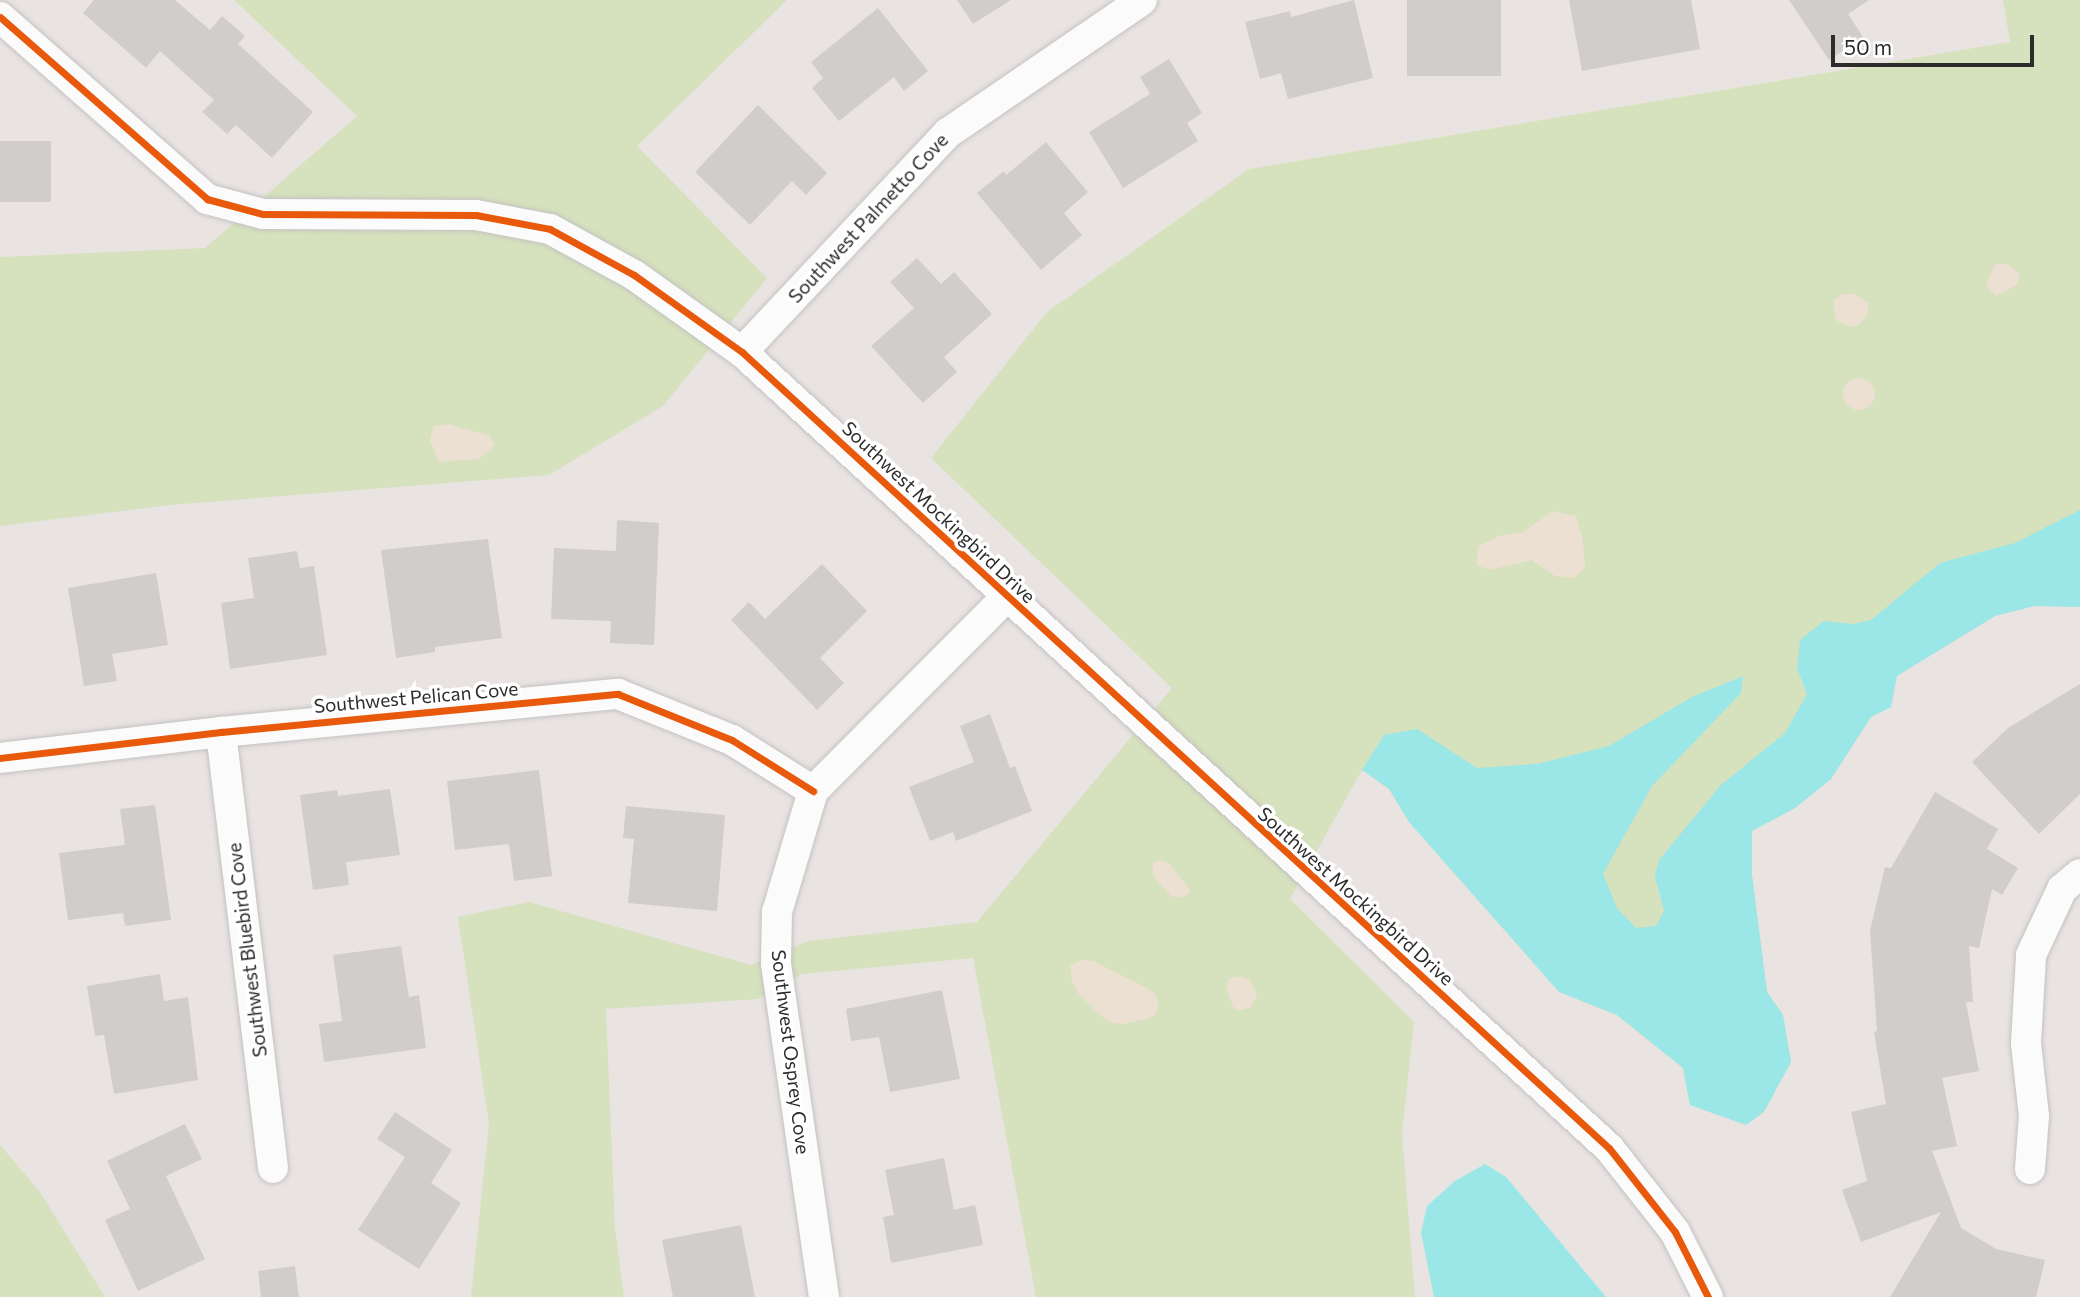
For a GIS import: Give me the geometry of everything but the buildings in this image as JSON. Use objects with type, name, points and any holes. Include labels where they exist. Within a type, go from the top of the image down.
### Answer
[{"type":"street","name":"Southwest Palmetto Cove","points":[[742,352],[948,133],[1142,0]]},
{"type":"street","name":"Southwest Mockingbird Drive","points":[[0,17],[207,200],[264,214],[476,215],[550,229],[634,275],[742,352],[1609,1149],[1675,1232],[1708,1297]]},
{"type":"street","name":"Southwest Osprey Cove","points":[[824,1297],[776,963],[777,912],[813,791],[1006,597]]},
{"type":"street","name":"Southwest Pelican Cove","points":[[0,758],[221,732],[618,694],[732,740],[813,791]]},
{"type":"street","name":"Southwest Bluebird Cove","points":[[221,732],[273,1168]]},
{"type":"street","points":[[2030,1169],[2034,1116],[2026,1042],[2031,955],[2062,889],[2080,874]]},
{"type":"green space","points":[[234,0],[787,0],[637,146],[767,278],[663,406],[549,475],[170,505],[0,526],[0,257],[205,248],[357,116]]},
{"type":"green space","points":[[2003,0],[2080,0],[2080,607],[2034,606],[1995,616],[1897,676],[1891,707],[1871,717],[1831,779],[1795,808],[1752,831],[1752,875],[1767,992],[1783,1015],[1791,1062],[1764,1112],[1746,1125],[1690,1105],[1683,1068],[1617,1015],[1559,992],[1409,822],[1389,789],[1362,770],[1290,899],[1414,1022],[1402,1134],[1415,1297],[1036,1297],[973,958],[802,974],[758,999],[606,1009],[615,1228],[624,1297],[471,1297],[489,1124],[458,917],[529,902],[751,965],[808,941],[977,922],[1172,688],[931,458],[1047,312],[1249,169],[2010,42]]},
{"type":"green space","points":[[0,1145],[40,1192],[105,1297],[0,1297]]},
{"type":"sand","points":[[1995,264],[2008,264],[2020,274],[2018,284],[1996,296],[1986,285]]},
{"type":"sand","points":[[1842,294],[1855,294],[1868,303],[1868,313],[1860,324],[1850,327],[1836,320],[1833,301]]},
{"type":"sand","points":[[1859,378],[1871,382],[1875,394],[1871,406],[1859,410],[1847,406],[1843,394],[1847,382]]},
{"type":"sand","points":[[448,424],[490,436],[495,445],[479,459],[439,462],[430,441],[431,435],[434,426]]},
{"type":"sand","points":[[1553,511],[1576,516],[1583,541],[1585,567],[1574,578],[1555,576],[1532,560],[1489,570],[1477,565],[1478,546],[1499,536],[1523,532]]},
{"type":"sand","points":[[1159,860],[1169,863],[1191,891],[1183,898],[1171,896],[1153,876],[1153,864]]},
{"type":"sand","points":[[1081,960],[1093,961],[1155,994],[1159,1006],[1154,1015],[1148,1019],[1123,1024],[1111,1023],[1101,1016],[1079,994],[1072,982],[1070,966]]},
{"type":"sand","points":[[1239,976],[1250,980],[1257,995],[1251,1007],[1239,1011],[1233,1007],[1226,987],[1229,978]]},
{"type":"water","points":[[2080,510],[2080,607],[2034,606],[1995,616],[1897,676],[1891,707],[1871,717],[1831,779],[1795,808],[1752,831],[1752,875],[1767,992],[1783,1015],[1791,1062],[1764,1112],[1746,1125],[1690,1105],[1683,1068],[1617,1015],[1559,992],[1409,822],[1389,789],[1362,770],[1384,735],[1417,729],[1477,768],[1537,764],[1609,746],[1692,697],[1743,676],[1741,693],[1652,786],[1603,874],[1617,908],[1636,928],[1656,926],[1664,911],[1655,876],[1659,860],[1721,785],[1785,733],[1807,694],[1797,668],[1800,640],[1824,621],[1853,624],[1871,620],[1940,563],[2015,543]]},
{"type":"water","points":[[1485,1164],[1506,1177],[1606,1297],[1434,1297],[1421,1233],[1427,1206],[1455,1181]]},
{"type":"cycle path","points":[[0,17],[207,199],[263,214],[476,215],[550,229],[634,275],[742,352],[1609,1148],[1675,1232],[1708,1297]]},
{"type":"cycle path","points":[[0,758],[221,732],[618,694],[732,740],[813,791]]}]
